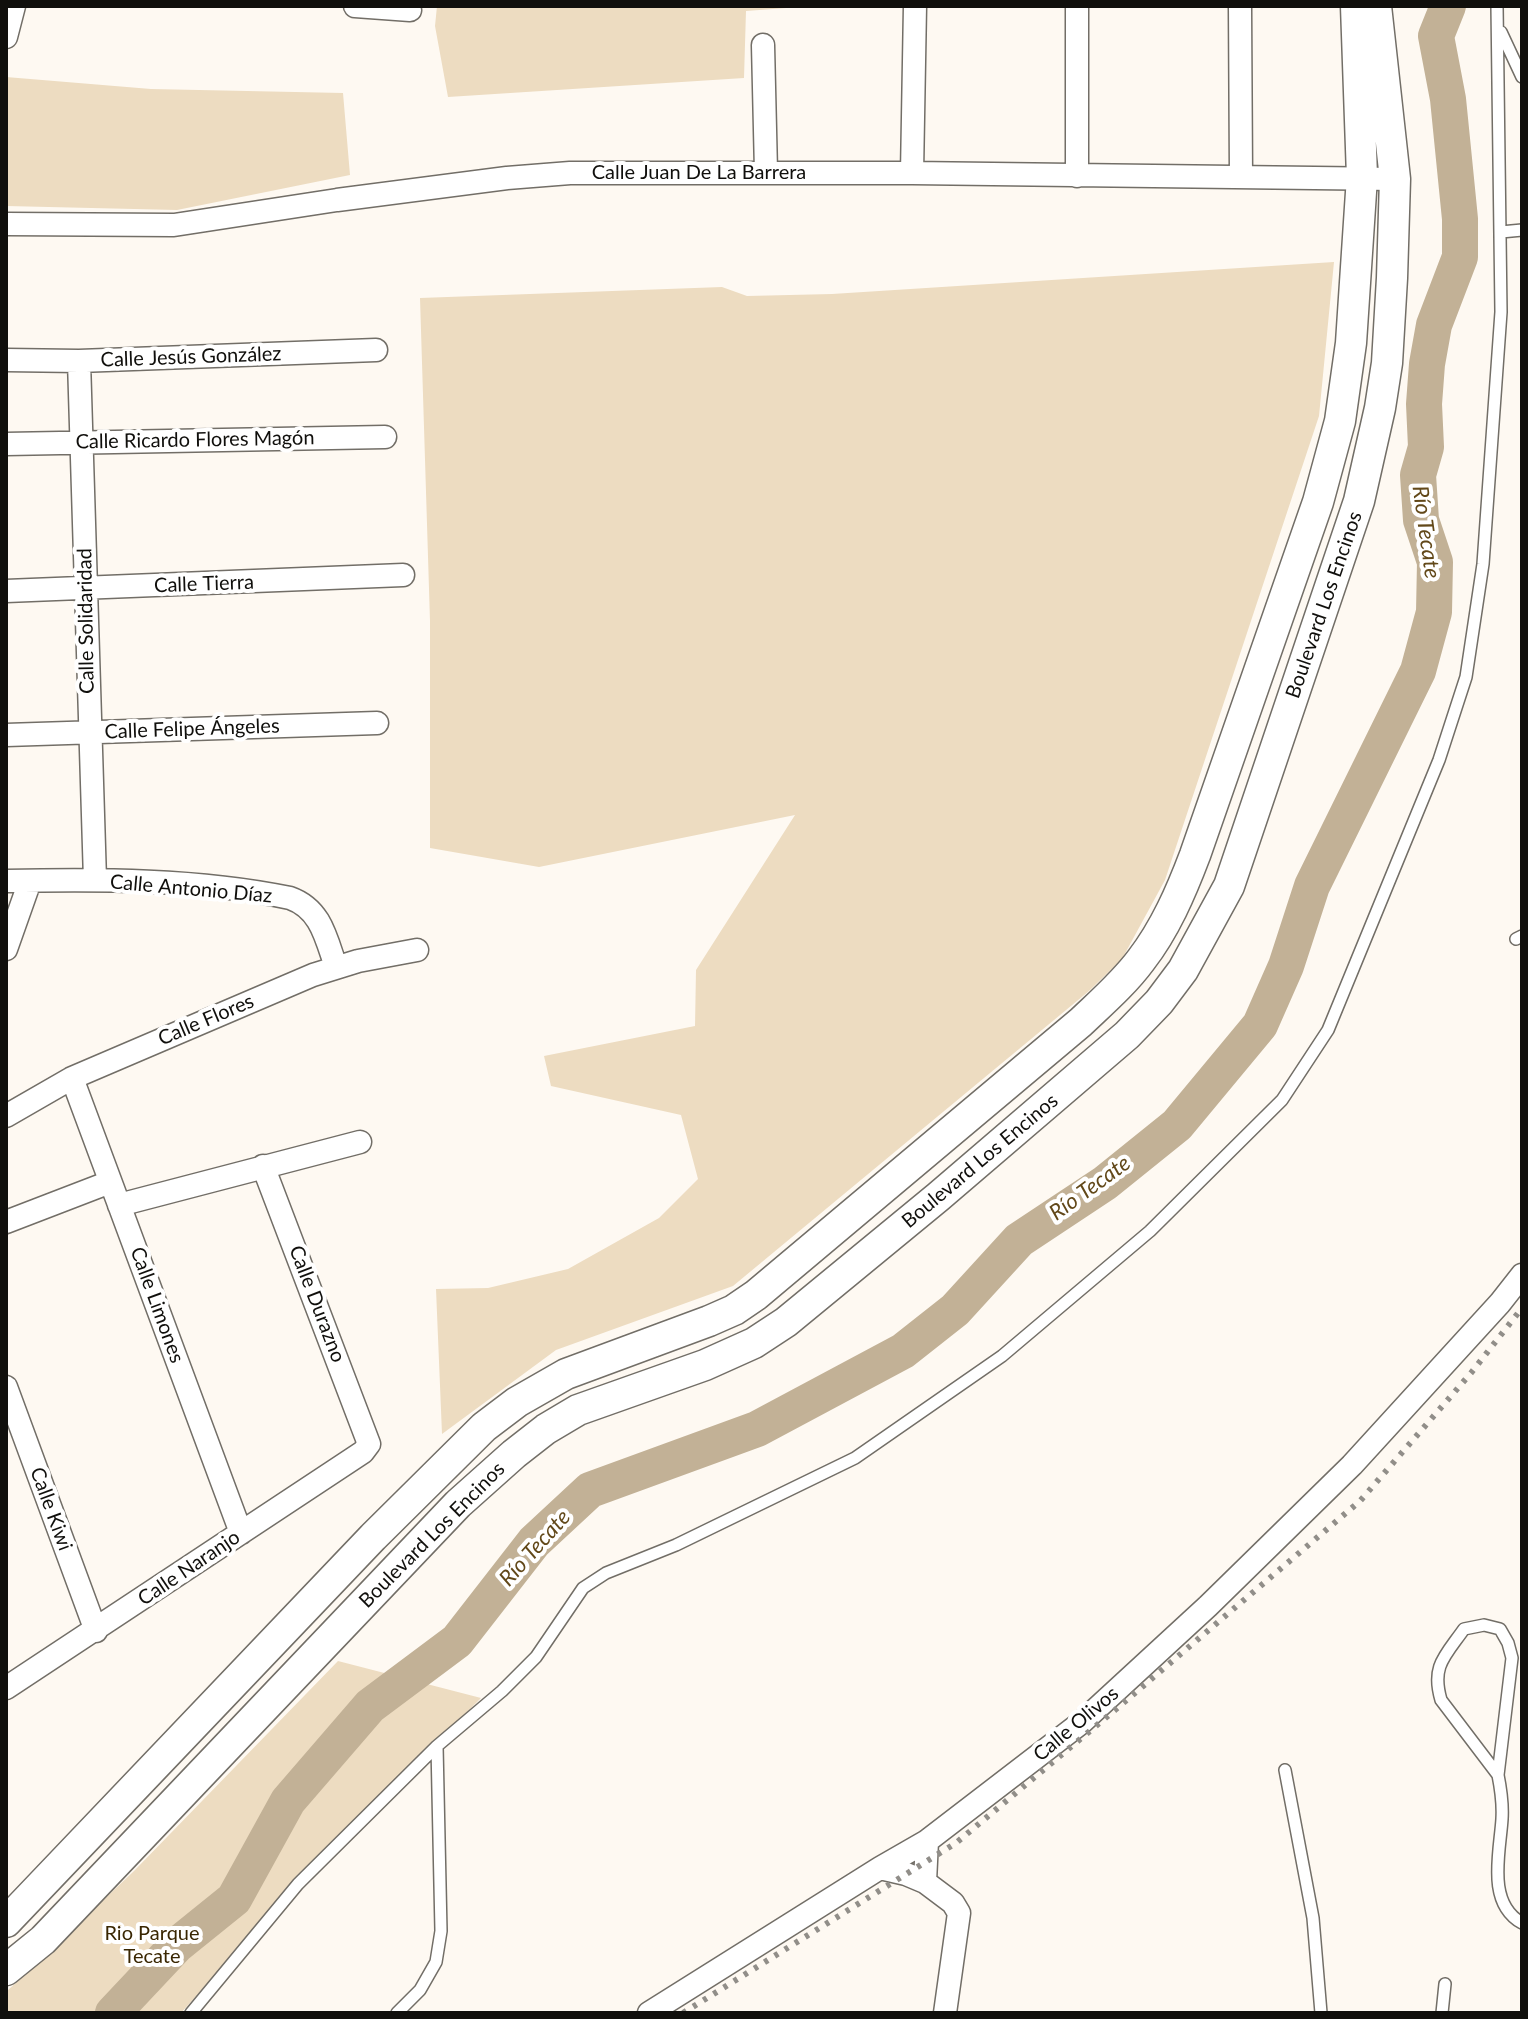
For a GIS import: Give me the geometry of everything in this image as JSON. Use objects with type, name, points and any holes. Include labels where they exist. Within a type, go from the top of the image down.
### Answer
[{"type":"main road","name":"Boulevard Los Encinos","points":[[6,1922],[373,1537],[484,1427],[517,1402],[566,1374],[709,1321],[734,1310],[756,1295],[1081,1022],[1142,959],[1174,904],[1195,855],[1332,457],[1346,388],[1351,343],[1362,177],[1356,6]]},
{"type":"main road","name":"Boulevard Los Encinos","points":[[6,1970],[43,1940],[458,1504],[514,1454],[546,1429],[578,1410],[705,1365],[754,1343],[786,1322],[1127,1035],[1159,1002],[1183,970],[1229,886],[1359,501],[1374,442],[1387,363],[1395,179],[1376,6]]},
{"type":"main road","points":[[373,1537],[403,1562]]},
{"type":"street","points":[[6,37],[14,6]]},
{"type":"street","points":[[355,6],[410,10]]},
{"type":"street","points":[[912,173],[915,6]]},
{"type":"street","points":[[1077,6],[1077,176]]},
{"type":"street","points":[[1240,6],[1241,177]]},
{"type":"street","points":[[763,45],[766,172]]},
{"type":"street","name":"Calle Juan De La Barrera","points":[[6,224],[174,225],[507,178],[570,173],[912,173],[1395,179]]},
{"type":"street","name":"Calle Jesús González","points":[[6,360],[79,361],[376,350]]},
{"type":"street","name":"Calle Solidaridad","points":[[79,361],[95,880]]},
{"type":"street","name":"Calle Ricardo Flores Magón","points":[[6,444],[385,437]]},
{"type":"street","name":"Calle Tierra","points":[[6,591],[403,575]]},
{"type":"street","name":"Calle Felipe Ángeles","points":[[6,735],[377,723]]},
{"type":"street","name":"Calle Antonio Díaz","points":[[6,881],[95,880],[176,885],[268,894],[304,903],[314,912],[321,925],[336,967]]},
{"type":"street","points":[[6,949],[30,881]]},
{"type":"street","name":"Calle Flores","points":[[6,1116],[72,1078],[336,967],[417,950]]},
{"type":"street","name":"Calle Limones","points":[[72,1078],[241,1533]]},
{"type":"street","points":[[119,1205],[360,1142]]},
{"type":"street","name":"Calle Durazno","points":[[263,1166],[369,1444]]},
{"type":"street","points":[[6,1222],[110,1182]]},
{"type":"street","name":"Calle Olivos","points":[[649,2013],[927,1841],[1082,1722],[1208,1606],[1352,1465],[1522,1275]]},
{"type":"street","name":"Calle Kiwi","points":[[6,1387],[96,1631]]},
{"type":"street","name":"Calle Naranjo","points":[[6,1688],[363,1452],[369,1444]]},
{"type":"street","points":[[925,1882],[927,1841]]},
{"type":"street","points":[[880,1868],[925,1882],[953,1903],[959,1913],[945,2013]]},
{"type":"lane","points":[[191,2013],[298,1884],[437,1746],[502,1691],[536,1657],[583,1588],[606,1573],[676,1545],[855,1458],[1002,1356],[1150,1231],[1282,1100],[1328,1030],[1439,760],[1466,677],[1483,564],[1501,312],[1497,6]]},
{"type":"lane","points":[[1499,28],[1522,77]]},
{"type":"lane","points":[[1501,232],[1522,230]]},
{"type":"lane","points":[[1498,1775],[1441,1700],[1437,1686],[1437,1666],[1464,1629],[1484,1625],[1500,1629],[1512,1658],[1498,1775],[1502,1792],[1502,1820],[1496,1861],[1502,1903],[1522,1923]]},
{"type":"lane","points":[[397,2013],[420,1990],[436,1962],[441,1931],[437,1746]]},
{"type":"lane","points":[[1285,1770],[1313,1918],[1321,2013]]},
{"type":"lane","points":[[1442,2013],[1445,1984]]},
{"type":"green space","points":[[437,6],[813,6],[746,11],[744,78],[448,97],[435,26]]},
{"type":"green space","points":[[6,77],[151,89],[343,93],[350,175],[177,210],[6,206]]},
{"type":"green space","points":[[1334,262],[1319,416],[1165,880],[1122,959],[1089,991],[733,1286],[556,1350],[442,1434],[436,1289],[488,1288],[568,1269],[659,1218],[698,1179],[681,1115],[551,1086],[544,1056],[695,1026],[696,970],[795,815],[539,867],[430,848],[430,621],[420,298],[722,287],[747,296],[832,294]]},
{"type":"green space","name":"Rio Parque Tecate","points":[[338,1661],[481,1698],[296,1884],[181,2013],[6,2013],[6,1992],[134,1871]]},
{"type":"waterway","name":"Río Tecate","points":[[113,2013],[177,1945],[234,1899],[288,1801],[370,1706],[457,1641],[534,1542],[590,1490],[757,1429],[903,1351],[955,1310],[1019,1240],[1105,1183],[1177,1125],[1260,1025],[1286,966],[1312,886],[1418,671],[1434,612],[1435,562],[1421,520],[1418,475],[1426,447],[1424,404],[1434,325],[1460,257],[1460,219],[1448,99],[1436,36],[1448,6]]},
{"type":"railway","points":[[683,2013],[956,1843],[1115,1710],[1360,1501],[1471,1373],[1522,1308]]}]
